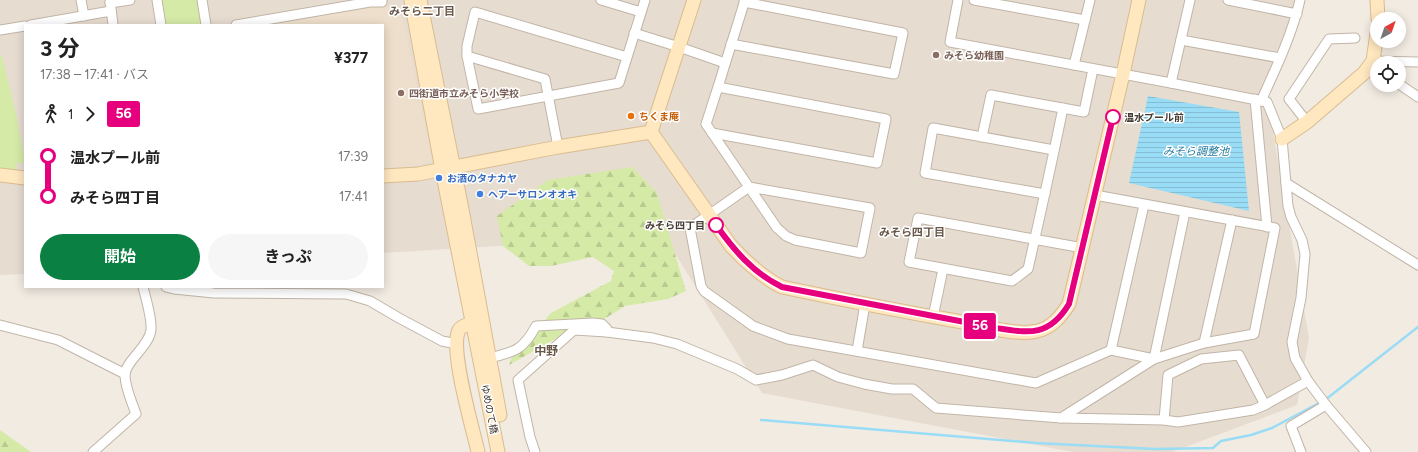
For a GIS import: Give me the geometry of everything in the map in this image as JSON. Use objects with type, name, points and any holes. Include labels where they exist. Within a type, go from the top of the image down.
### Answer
[{"type":"street","points":[[81,0],[84,16]]},
{"type":"street","points":[[37,24],[84,16],[110,5],[130,0]]},
{"type":"street","points":[[157,0],[161,24]]},
{"type":"street","points":[[202,0],[206,24]]},
{"type":"street","points":[[241,24],[339,4],[382,2],[382,0]]},
{"type":"street","points":[[411,0],[448,169],[487,364]]},
{"type":"street","points":[[420,0],[473,323],[487,364]]},
{"type":"street","points":[[601,0],[641,12]]},
{"type":"street","points":[[627,57],[475,12],[467,46],[467,56],[478,109],[619,83],[645,0]]},
{"type":"street","points":[[651,132],[694,0]]},
{"type":"street","points":[[958,0],[950,42],[1267,102],[1282,139],[1288,206],[1302,240],[1305,254],[1301,298],[1292,342],[1295,358],[1308,381],[1326,405],[1366,452]]},
{"type":"street","points":[[974,0],[1085,20]]},
{"type":"street","points":[[1074,65],[1090,0]]},
{"type":"street","points":[[651,132],[731,246],[742,258],[771,281],[782,287],[933,317],[1024,332],[1037,331],[1051,325],[1062,315],[1069,304],[1139,0]]},
{"type":"street","points":[[1171,83],[1190,0]]},
{"type":"street","points":[[1228,0],[1297,14]]},
{"type":"street","points":[[1267,227],[1258,100],[1280,58],[1297,14],[1300,0]]},
{"type":"street","points":[[1377,0],[1378,12]]},
{"type":"street","points":[[731,44],[894,74],[904,33],[744,1],[706,124],[749,186],[777,228],[786,236],[795,240],[861,253],[870,208],[749,186],[690,228],[701,286],[704,291],[753,326],[788,339],[1036,383],[1111,350],[1154,359]]},
{"type":"street","points":[[110,5],[114,24]]},
{"type":"street","points":[[0,30],[24,26]]},
{"type":"street","points":[[634,34],[679,47],[725,63]]},
{"type":"street","points":[[1307,122],[1289,99],[1329,39],[1354,38]]},
{"type":"street","points":[[1181,40],[1280,58]]},
{"type":"street","points":[[467,56],[546,79],[558,147]]},
{"type":"street","points":[[1406,63],[1418,62]]},
{"type":"street","points":[[1282,139],[1307,122],[1370,68]]},
{"type":"street","points":[[982,137],[991,95],[1084,112],[1093,69]]},
{"type":"street","points":[[712,133],[877,163],[886,119],[718,87]]},
{"type":"street","points":[[1406,88],[1418,96]]},
{"type":"street","points":[[1063,108],[1045,194],[1035,239],[1028,269],[1012,281],[909,262],[918,218],[1035,239],[1083,248]]},
{"type":"street","points":[[1045,194],[925,173],[933,128],[1054,150]]},
{"type":"street","points":[[384,176],[418,174],[558,147],[651,132]]},
{"type":"street","points":[[0,175],[24,178]]},
{"type":"street","points":[[1286,183],[1418,265]]},
{"type":"street","points":[[1061,418],[1154,359],[1204,343],[1254,334],[1275,228],[1095,195]]},
{"type":"street","points":[[1111,350],[1144,204]]},
{"type":"street","points":[[1154,359],[1185,212]]},
{"type":"street","points":[[1204,343],[1232,220]]},
{"type":"street","points":[[933,317],[943,269]]},
{"type":"street","points":[[93,452],[136,414],[124,374],[131,361],[145,346],[151,331],[143,288]]},
{"type":"street","points":[[170,288],[214,293],[346,294],[370,300],[399,318],[442,341],[457,344]]},
{"type":"street","points":[[857,351],[865,304]]},
{"type":"street","points":[[473,323],[464,325],[459,330],[457,344],[458,366],[478,452]]},
{"type":"street","points":[[487,364],[515,351],[528,340],[536,326],[593,323],[602,324],[607,329],[607,332]]},
{"type":"street","points":[[0,325],[58,340],[124,374]]},
{"type":"street","points":[[535,452],[530,437],[518,380],[574,330],[607,332],[653,338],[677,344],[737,369],[756,380],[782,375],[813,365],[838,377],[864,384],[892,389],[913,389],[936,408],[1061,418],[1164,420],[1178,422],[1252,410],[1265,405],[1308,381]]},
{"type":"street","points":[[1164,420],[1168,375],[1201,359],[1239,355],[1265,405]]},
{"type":"street","name":"ゆめのて橋","points":[[487,364],[498,452]]},
{"type":"street","name":"ゆめのて橋","points":[[487,364],[507,452]]},
{"type":"street","points":[[1300,452],[1291,426],[1326,405]]},
{"type":"shaded area","points":[[0,0],[1305,0],[1302,15],[1267,98],[1309,338],[1297,405],[1172,452],[1073,452],[762,393],[664,236],[384,253],[384,24],[24,24],[24,274],[0,275]]},
{"type":"shaded area","name":"四街道市立みそら小学校","points":[[369,7],[400,7],[433,161],[413,167],[384,170],[384,24],[274,23]]},
{"type":"green space","points":[[160,0],[198,0],[203,24],[164,24]]},
{"type":"green space","points":[[0,56],[2,56],[17,118],[24,163],[17,163],[16,171],[0,168]]},
{"type":"green space","points":[[632,167],[657,193],[686,291],[668,299],[625,306],[601,321],[566,333],[509,365],[511,359],[551,313],[611,281],[614,271],[593,257],[551,266],[529,266],[503,246],[497,216],[548,180]]},
{"type":"green space","points":[[0,430],[31,452],[0,452]]},
{"type":"water","name":"みそら調整池","points":[[1148,96],[1239,112],[1249,211],[1129,183]]},
{"type":"waterway","points":[[1325,400],[1418,327]]},
{"type":"waterway","points":[[761,420],[1036,443],[1155,449],[1213,448],[1221,441],[1251,435],[1272,428],[1321,402]]},
{"type":"bus line","name":"56","points":[[716,225],[731,246],[742,258],[758,272],[782,287],[996,328],[1024,332],[1037,331],[1051,325],[1062,315],[1069,304],[1113,117]]},
{"type":"place","name":"みそら幼稚園","points":[[936,55]]},
{"type":"place","name":"四街道市立みそら小学校","points":[[401,93]]},
{"type":"place","name":"ちくま庵","points":[[631,116]]},
{"type":"place","name":"温水プール前","points":[[1113,117]]},
{"type":"place","name":"お酒のタナカヤ","points":[[439,178]]},
{"type":"place","name":"ヘアーサロンオオキ","points":[[480,194]]},
{"type":"place","name":"みそら四丁目","points":[[716,225]]},
{"type":"district","name":"みそら二丁目","points":[[422,11]]},
{"type":"district","name":"みそら四丁目","points":[[912,232]]},
{"type":"district","name":"中野","points":[[546,351]]}]
